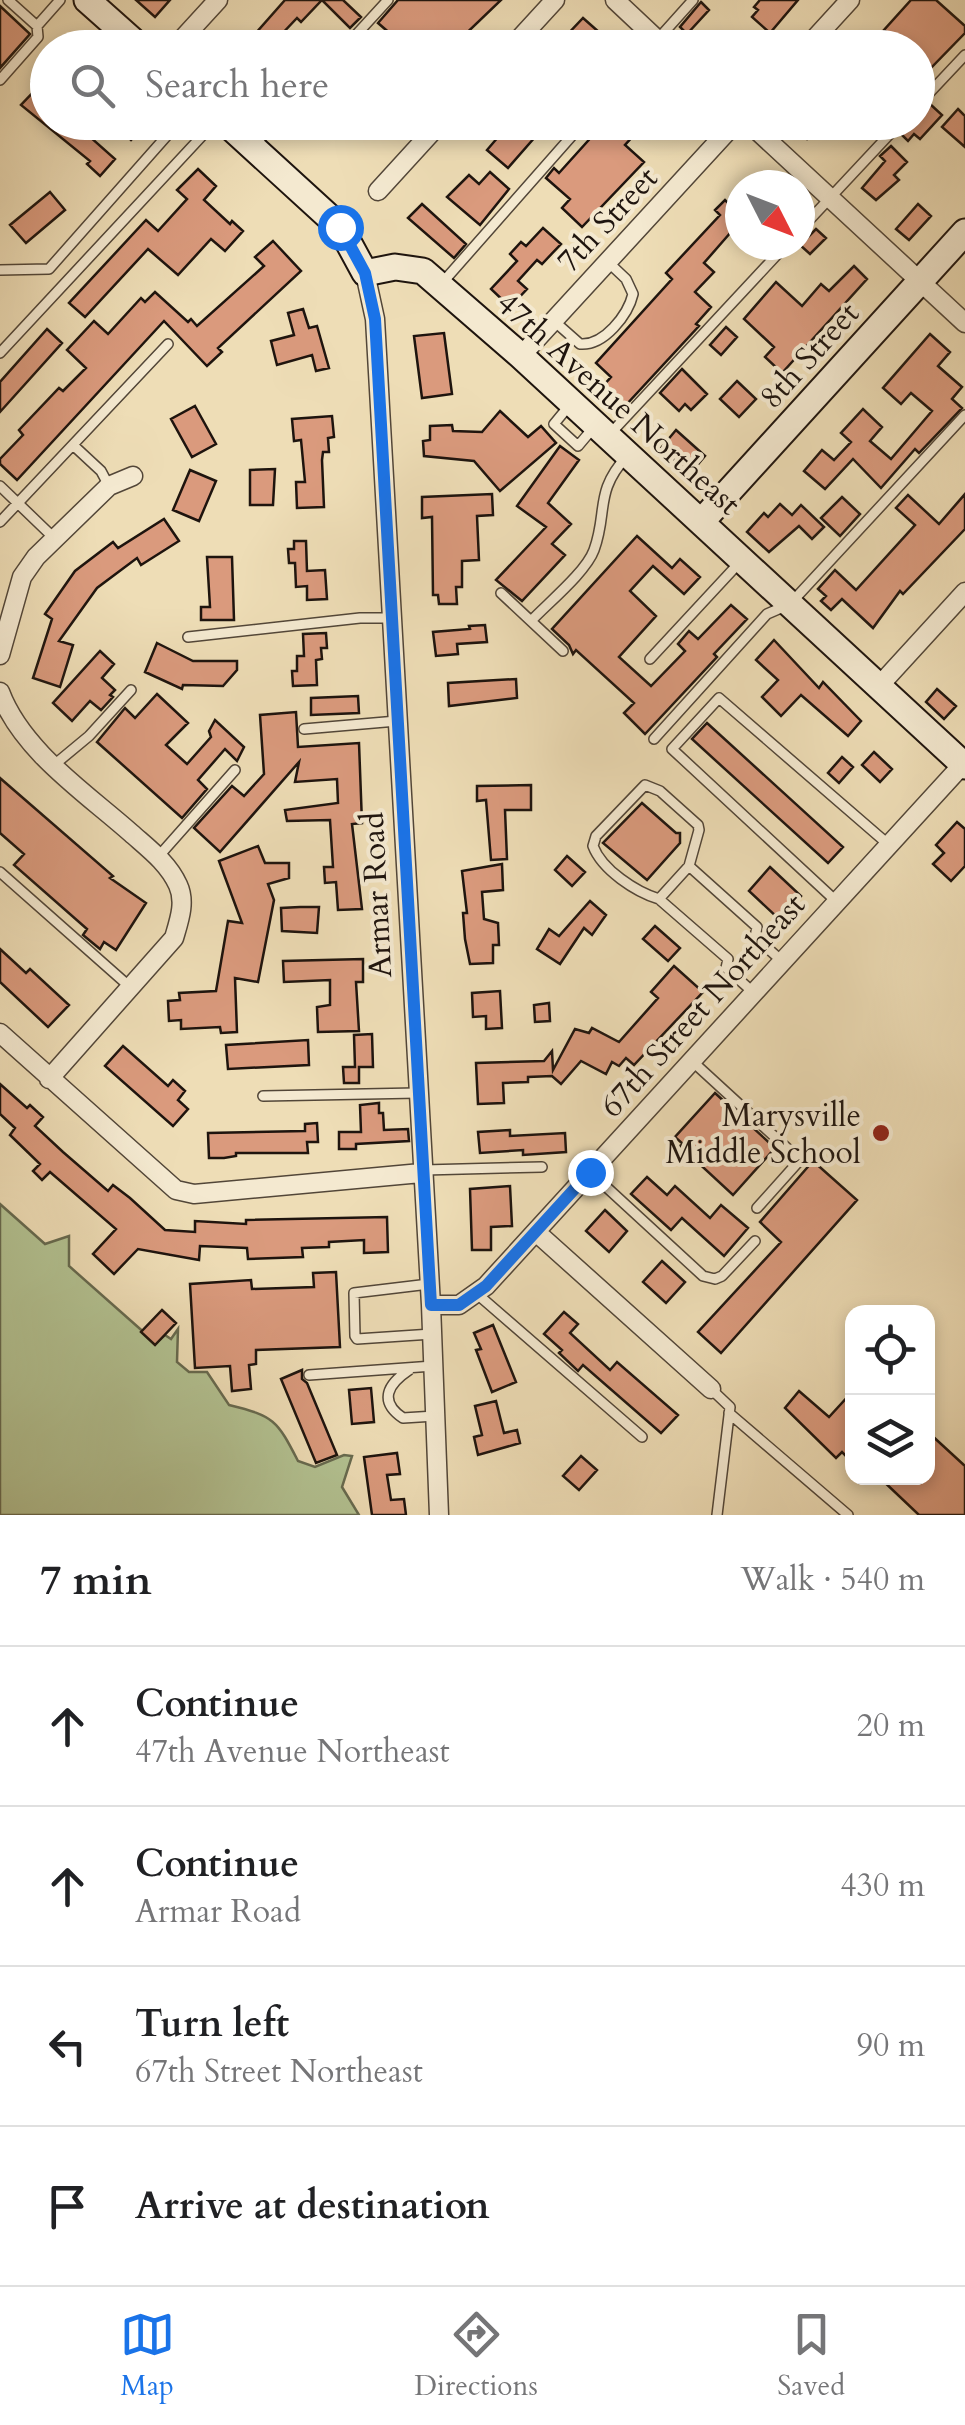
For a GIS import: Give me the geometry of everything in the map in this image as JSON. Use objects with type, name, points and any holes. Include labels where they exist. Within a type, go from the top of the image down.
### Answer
[{"type":"street","points":[[87,0],[121,30]]},
{"type":"street","points":[[190,30],[218,0]]},
{"type":"street","points":[[528,30],[555,0]]},
{"type":"street","points":[[615,0],[644,30]]},
{"type":"street","points":[[822,30],[850,0]]},
{"type":"street","points":[[244,140],[340,227],[365,273]]},
{"type":"street","points":[[378,191],[425,140]]},
{"type":"street","name":"7th Street","points":[[522,356],[720,140]]},
{"type":"street","points":[[767,140],[965,323]]},
{"type":"street","name":"8th Street","points":[[701,522],[965,232]]},
{"type":"street","name":"47th Avenue Northeast","points":[[365,273],[395,267],[424,272],[440,285],[522,356],[964,765]]},
{"type":"street","name":"Armar Road","points":[[365,273],[375,319],[431,1305],[439,1515]]},
{"type":"street","points":[[0,655],[22,577],[36,557],[109,486],[133,476]]},
{"type":"street","points":[[878,686],[965,592]]},
{"type":"street","points":[[0,692],[7,710],[54,766],[158,857],[179,887],[182,912],[174,938],[49,1079]]},
{"type":"street","name":"67th Street Northeast","points":[[476,1294],[964,765]]},
{"type":"street","points":[[0,1033],[176,1190],[194,1194],[421,1172]]},
{"type":"street","points":[[536,1232],[711,1390]]},
{"type":"street","points":[[431,1305],[459,1305],[476,1294]]},
{"type":"lane","points":[[8,0],[37,30]]},
{"type":"lane","points":[[37,26],[60,0]]},
{"type":"lane","points":[[360,30],[388,0]]},
{"type":"lane","points":[[670,30],[693,0]]},
{"type":"lane","points":[[0,80],[30,46]]},
{"type":"lane","points":[[935,87],[965,56]]},
{"type":"lane","points":[[0,270],[49,268],[163,140]]},
{"type":"lane","points":[[0,353],[198,140]]},
{"type":"lane","points":[[252,147],[258,140]]},
{"type":"lane","points":[[440,285],[568,140]]},
{"type":"lane","points":[[815,214],[884,140]]},
{"type":"lane","points":[[602,431],[771,260]]},
{"type":"lane","points":[[554,321],[580,344],[593,345],[602,338],[630,307],[634,294],[626,279],[608,262]]},
{"type":"lane","points":[[0,522],[168,344]]},
{"type":"lane","points":[[654,738],[767,614],[790,604],[965,415]]},
{"type":"lane","points":[[73,445],[101,471],[109,486]]},
{"type":"lane","points":[[531,621],[590,558],[606,487],[614,470],[628,455]]},
{"type":"lane","points":[[0,486],[56,538]]},
{"type":"lane","points":[[650,659],[742,560]]},
{"type":"lane","points":[[501,593],[564,650]]},
{"type":"lane","points":[[188,637],[391,618]]},
{"type":"lane","points":[[54,766],[90,736],[132,690]]},
{"type":"lane","points":[[837,902],[672,749],[719,698],[889,845]]},
{"type":"lane","points":[[304,728],[397,721]]},
{"type":"lane","points":[[158,857],[235,770]]},
{"type":"lane","points":[[659,899],[689,866],[700,830],[660,791],[645,785],[596,836],[592,846],[597,856],[635,889],[659,899],[728,960],[726,968],[754,993]]},
{"type":"lane","points":[[689,866],[757,927],[756,937],[783,962]]},
{"type":"lane","points":[[0,872],[130,987]]},
{"type":"lane","points":[[692,1061],[800,1160],[757,1208]]},
{"type":"lane","points":[[263,1096],[417,1092]]},
{"type":"lane","points":[[421,1172],[542,1167]]},
{"type":"lane","points":[[590,1172],[703,1276],[722,1276],[754,1241]]},
{"type":"lane","points":[[429,1284],[354,1293],[355,1336],[357,1339],[432,1334]]},
{"type":"lane","points":[[476,1294],[642,1436]]},
{"type":"lane","points":[[309,1376],[433,1366]]},
{"type":"lane","points":[[412,1368],[390,1385],[388,1403],[403,1418],[434,1416]]},
{"type":"lane","points":[[711,1390],[730,1407],[717,1515]]},
{"type":"lane","points":[[729,1413],[848,1515]]},
{"type":"green space","points":[[0,1204],[45,1244],[69,1236],[69,1266],[156,1343],[165,1335],[171,1339],[178,1329],[177,1362],[189,1372],[207,1372],[229,1405],[272,1422],[285,1436],[298,1461],[315,1467],[344,1455],[352,1456],[342,1487],[359,1515],[0,1515]]},
{"type":"building","points":[[136,0],[170,0],[155,17]]},
{"type":"building","points":[[285,0],[322,0],[301,22],[297,18],[286,30],[259,30]]},
{"type":"building","points":[[322,0],[343,0],[361,17],[350,28]]},
{"type":"building","points":[[398,0],[501,0],[470,30],[386,30],[378,23]]},
{"type":"building","points":[[760,0],[798,0],[773,30],[767,30],[752,17],[758,10],[754,7]]},
{"type":"building","points":[[911,0],[936,0],[965,26],[965,33],[935,64],[935,30],[884,30]]},
{"type":"building","points":[[701,2],[709,10],[691,30],[680,27]]},
{"type":"building","points":[[0,6],[30,34],[0,68]]},
{"type":"building","points":[[583,18],[597,30],[572,30]]},
{"type":"building","points":[[30,95],[30,112],[21,105]]},
{"type":"building","points":[[958,109],[965,116],[965,147],[942,127]]},
{"type":"building","points":[[64,140],[93,140],[115,159],[100,176],[87,164],[90,161]]},
{"type":"building","points":[[496,140],[532,140],[508,168],[487,150]]},
{"type":"building","points":[[589,140],[630,140],[625,145],[644,162],[582,227],[562,208],[570,199],[546,178],[554,168],[559,173]]},
{"type":"building","points":[[891,146],[907,162],[894,175],[899,180],[876,200],[862,188],[885,161],[880,156]]},
{"type":"building","points":[[198,169],[216,186],[204,200],[243,231],[225,251],[211,239],[178,275],[148,249],[85,317],[69,303],[146,220],[158,231],[187,199],[177,190]]},
{"type":"building","points":[[490,172],[509,189],[480,225],[447,197],[469,175],[479,184]]},
{"type":"building","points":[[50,192],[65,210],[26,243],[10,225]]},
{"type":"building","points":[[725,200],[725,239],[704,263],[714,272],[695,292],[711,307],[696,324],[699,326],[625,406],[603,386],[611,377],[596,363],[672,279],[666,273],[720,215],[715,210]]},
{"type":"building","points":[[422,204],[466,244],[454,258],[408,218]]},
{"type":"building","points":[[918,204],[931,216],[909,240],[896,229]]},
{"type":"building","points":[[543,228],[561,244],[542,264],[537,260],[518,281],[527,289],[510,307],[491,289],[517,261],[510,254],[521,242],[526,246]]},
{"type":"building","points":[[815,230],[826,238],[815,249]]},
{"type":"building","points":[[273,241],[301,271],[218,348],[222,352],[207,366],[164,321],[17,480],[0,464],[0,459],[23,435],[19,430],[59,388],[63,391],[86,368],[67,350],[94,321],[108,334],[141,298],[145,302],[155,292],[197,326],[264,266],[255,257]]},
{"type":"building","points":[[854,266],[867,279],[782,373],[765,357],[774,347],[744,319],[776,282],[802,306],[821,284],[829,291]]},
{"type":"building","points":[[303,309],[309,328],[317,326],[329,368],[316,371],[312,355],[277,365],[271,341],[294,335],[288,313]]},
{"type":"building","points":[[726,327],[737,337],[721,355],[710,345]]},
{"type":"building","points":[[47,329],[62,343],[0,412],[0,382]]},
{"type":"building","points":[[444,333],[452,394],[422,398],[414,336]]},
{"type":"building","points":[[930,334],[950,352],[938,366],[962,387],[952,399],[962,408],[919,453],[915,449],[881,488],[853,459],[825,489],[804,471],[822,450],[834,460],[851,442],[841,433],[863,409],[882,427],[870,441],[891,459],[932,411],[911,393],[901,404],[883,388]]},
{"type":"building","points":[[682,369],[707,394],[691,410],[685,404],[679,411],[660,393]]},
{"type":"building","points":[[737,381],[756,399],[739,417],[720,399]]},
{"type":"building","points":[[195,406],[216,444],[192,457],[171,419]]},
{"type":"building","points":[[500,411],[528,437],[541,426],[556,443],[500,491],[474,461],[424,456],[423,441],[430,440],[430,426],[452,425],[453,431],[482,432]]},
{"type":"building","points":[[332,416],[334,437],[328,438],[329,452],[323,452],[322,460],[324,507],[297,508],[296,482],[305,482],[301,440],[294,441],[292,419]]},
{"type":"building","points":[[676,430],[705,456],[690,474],[661,448]]},
{"type":"building","points":[[560,446],[579,460],[548,503],[571,524],[552,544],[565,555],[522,601],[496,580],[546,527],[517,506]]},
{"type":"building","points":[[275,469],[273,505],[250,505],[250,470]]},
{"type":"building","points":[[190,470],[216,481],[199,521],[173,510]]},
{"type":"building","points":[[492,494],[493,515],[477,516],[479,560],[462,561],[462,587],[456,587],[457,604],[439,604],[438,595],[433,595],[432,517],[422,518],[422,497]]},
{"type":"building","points":[[965,494],[965,529],[903,594],[900,591],[873,628],[842,599],[831,610],[821,601],[826,596],[818,589],[835,570],[856,590],[915,525],[896,508],[908,495],[939,524]]},
{"type":"building","points":[[842,497],[860,514],[840,536],[821,518]]},
{"type":"building","points":[[780,504],[792,515],[801,505],[824,527],[812,539],[799,526],[769,552],[747,532],[764,513],[768,517]]},
{"type":"building","points":[[164,519],[179,541],[141,565],[137,558],[97,588],[59,641],[73,645],[60,687],[33,678],[52,619],[45,614],[75,571],[113,542],[118,548]]},
{"type":"building","points":[[637,536],[672,568],[680,559],[700,577],[684,594],[653,566],[630,591],[656,616],[619,657],[651,686],[685,651],[678,644],[689,631],[698,639],[731,605],[747,619],[645,734],[624,713],[634,703],[576,650],[573,654],[552,629]]},
{"type":"building","points":[[294,541],[306,541],[307,571],[325,570],[327,599],[307,600],[307,586],[296,587],[295,563],[289,563],[288,549],[294,549]]},
{"type":"building","points":[[207,557],[232,557],[234,620],[201,620],[201,607],[210,607]]},
{"type":"building","points":[[485,625],[487,642],[457,644],[458,654],[436,656],[433,632]]},
{"type":"building","points":[[326,633],[327,648],[321,648],[322,659],[316,660],[317,685],[293,686],[297,656],[304,656],[303,634]]},
{"type":"building","points":[[774,640],[819,688],[823,682],[861,721],[848,736],[801,695],[781,716],[762,697],[778,680],[756,660]]},
{"type":"building","points":[[157,643],[193,661],[237,661],[237,670],[223,686],[183,685],[182,689],[145,672]]},
{"type":"building","points":[[100,651],[114,664],[102,678],[115,690],[110,695],[113,697],[101,710],[90,701],[72,721],[53,703]]},
{"type":"building","points":[[516,679],[517,698],[449,706],[448,683]]},
{"type":"building","points":[[937,689],[956,706],[944,719],[926,702]]},
{"type":"building","points":[[157,694],[188,723],[166,745],[187,764],[211,737],[209,731],[215,720],[244,747],[237,761],[225,749],[198,780],[207,789],[182,818],[97,742],[125,708],[135,718]]},
{"type":"building","points":[[358,696],[359,713],[311,715],[311,698]]},
{"type":"building","points":[[296,712],[298,747],[359,743],[362,823],[352,824],[362,909],[338,910],[336,882],[325,883],[324,867],[333,867],[330,820],[287,821],[285,810],[338,803],[337,779],[295,782],[299,762],[220,852],[194,828],[232,786],[244,796],[264,774],[260,715]]},
{"type":"building","points":[[707,723],[843,847],[828,863],[692,739]]},
{"type":"building","points":[[874,752],[892,769],[880,782],[862,765]]},
{"type":"building","points":[[842,757],[853,767],[839,783],[828,773]]},
{"type":"building","points":[[0,778],[113,876],[110,878],[146,903],[116,950],[104,942],[100,949],[83,935],[87,929],[14,865],[24,854],[0,833]]},
{"type":"building","points":[[531,785],[531,810],[505,810],[507,859],[491,860],[486,800],[477,801],[477,786]]},
{"type":"building","points":[[642,803],[680,833],[680,843],[647,880],[603,843]]},
{"type":"building","points":[[957,822],[965,829],[965,866],[951,881],[933,864],[944,853],[936,845]]},
{"type":"building","points":[[258,846],[265,863],[289,863],[289,878],[268,884],[274,900],[258,982],[235,978],[237,1032],[221,1033],[220,1027],[181,1029],[181,1020],[169,1021],[168,1001],[180,1000],[179,993],[216,991],[228,921],[242,923],[219,861]]},
{"type":"building","points":[[567,856],[585,872],[572,886],[555,870]]},
{"type":"building","points":[[502,864],[503,890],[482,892],[484,919],[498,923],[499,945],[493,945],[493,963],[470,964],[462,871]]},
{"type":"building","points":[[770,867],[801,896],[780,920],[749,891]]},
{"type":"building","points":[[590,901],[606,915],[592,935],[584,928],[560,964],[537,949],[549,929],[559,936]]},
{"type":"building","points":[[319,907],[317,933],[282,931],[281,908]]},
{"type":"building","points":[[655,926],[680,948],[668,961],[643,939]]},
{"type":"building","points":[[0,949],[26,973],[30,969],[69,1005],[48,1027],[0,982]]},
{"type":"building","points":[[363,959],[363,982],[356,982],[359,1031],[318,1032],[317,1007],[330,1005],[330,980],[284,982],[283,961]]},
{"type":"building","points":[[674,966],[703,992],[634,1065],[626,1058],[619,1066],[612,1062],[606,1074],[581,1061],[561,1084],[552,1076],[503,1083],[504,1103],[478,1104],[476,1063],[544,1061],[552,1051],[553,1070],[575,1029],[589,1033],[592,1028],[619,1042],[658,998],[651,992]]},
{"type":"building","points":[[500,991],[502,1028],[486,1029],[486,1016],[473,1017],[472,993]]},
{"type":"building","points":[[549,1003],[550,1021],[535,1022],[534,1005]]},
{"type":"building","points":[[372,1034],[373,1067],[359,1067],[359,1083],[344,1083],[343,1067],[355,1067],[354,1035]]},
{"type":"building","points":[[308,1040],[309,1065],[228,1069],[226,1045]]},
{"type":"building","points":[[123,1046],[168,1086],[173,1080],[185,1091],[178,1100],[188,1109],[173,1126],[105,1066]]},
{"type":"building","points":[[0,1084],[43,1117],[35,1126],[63,1152],[108,1191],[113,1185],[130,1198],[165,1230],[195,1232],[195,1221],[246,1224],[246,1220],[387,1217],[388,1252],[364,1253],[364,1240],[302,1248],[303,1257],[248,1259],[247,1248],[200,1246],[199,1260],[138,1249],[114,1274],[93,1254],[116,1229],[50,1172],[42,1180],[33,1171],[40,1164],[10,1135],[15,1128],[0,1114]]},
{"type":"building","points":[[715,1093],[775,1148],[733,1195],[675,1137]]},
{"type":"building","points":[[379,1103],[384,1130],[408,1129],[409,1141],[356,1144],[356,1149],[339,1149],[339,1132],[361,1132],[360,1105]]},
{"type":"building","points":[[317,1123],[318,1142],[307,1142],[308,1153],[236,1153],[209,1158],[208,1133],[305,1131],[305,1124]]},
{"type":"building","points":[[510,1130],[510,1136],[565,1133],[566,1152],[480,1153],[478,1132]]},
{"type":"building","points":[[813,1161],[857,1200],[721,1353],[698,1332],[781,1242],[760,1222]]},
{"type":"building","points":[[647,1177],[667,1195],[675,1186],[710,1218],[721,1205],[748,1228],[724,1256],[682,1218],[671,1230],[631,1194]]},
{"type":"building","points":[[510,1186],[512,1226],[491,1227],[491,1250],[472,1250],[470,1189]]},
{"type":"building","points":[[605,1210],[627,1231],[609,1252],[586,1231]]},
{"type":"building","points":[[662,1261],[685,1282],[666,1303],[643,1282]]},
{"type":"building","points":[[336,1272],[340,1347],[256,1350],[256,1364],[249,1365],[251,1389],[232,1391],[230,1366],[195,1368],[190,1284],[251,1280],[252,1289],[314,1287],[313,1273]]},
{"type":"building","points":[[162,1310],[176,1323],[155,1345],[141,1332]]},
{"type":"building","points":[[564,1312],[578,1324],[570,1333],[610,1370],[617,1362],[678,1415],[661,1433],[583,1365],[578,1371],[559,1353],[562,1350],[544,1334]]},
{"type":"building","points":[[493,1325],[516,1382],[492,1392],[476,1350],[481,1349],[474,1333]]},
{"type":"building","points":[[302,1370],[302,1379],[337,1455],[316,1463],[281,1379]]},
{"type":"building","points":[[371,1388],[374,1422],[352,1424],[349,1390]]},
{"type":"building","points":[[799,1391],[829,1417],[845,1400],[845,1455],[842,1452],[836,1458],[785,1408]]},
{"type":"building","points":[[496,1401],[504,1433],[517,1430],[520,1443],[478,1455],[474,1437],[482,1435],[475,1406]]},
{"type":"building","points":[[935,1438],[965,1466],[965,1515],[919,1515],[887,1485],[935,1485]]},
{"type":"building","points":[[397,1453],[400,1474],[387,1475],[391,1500],[404,1499],[406,1515],[372,1515],[364,1457]]},
{"type":"building","points":[[581,1456],[597,1470],[579,1490],[563,1476]]},
{"type":"place","name":"Marysville Middle School","points":[[881,1133]]},
{"type":"route","points":[[340,227],[365,273],[375,319],[431,1305],[459,1305],[486,1286],[590,1172]]}]
